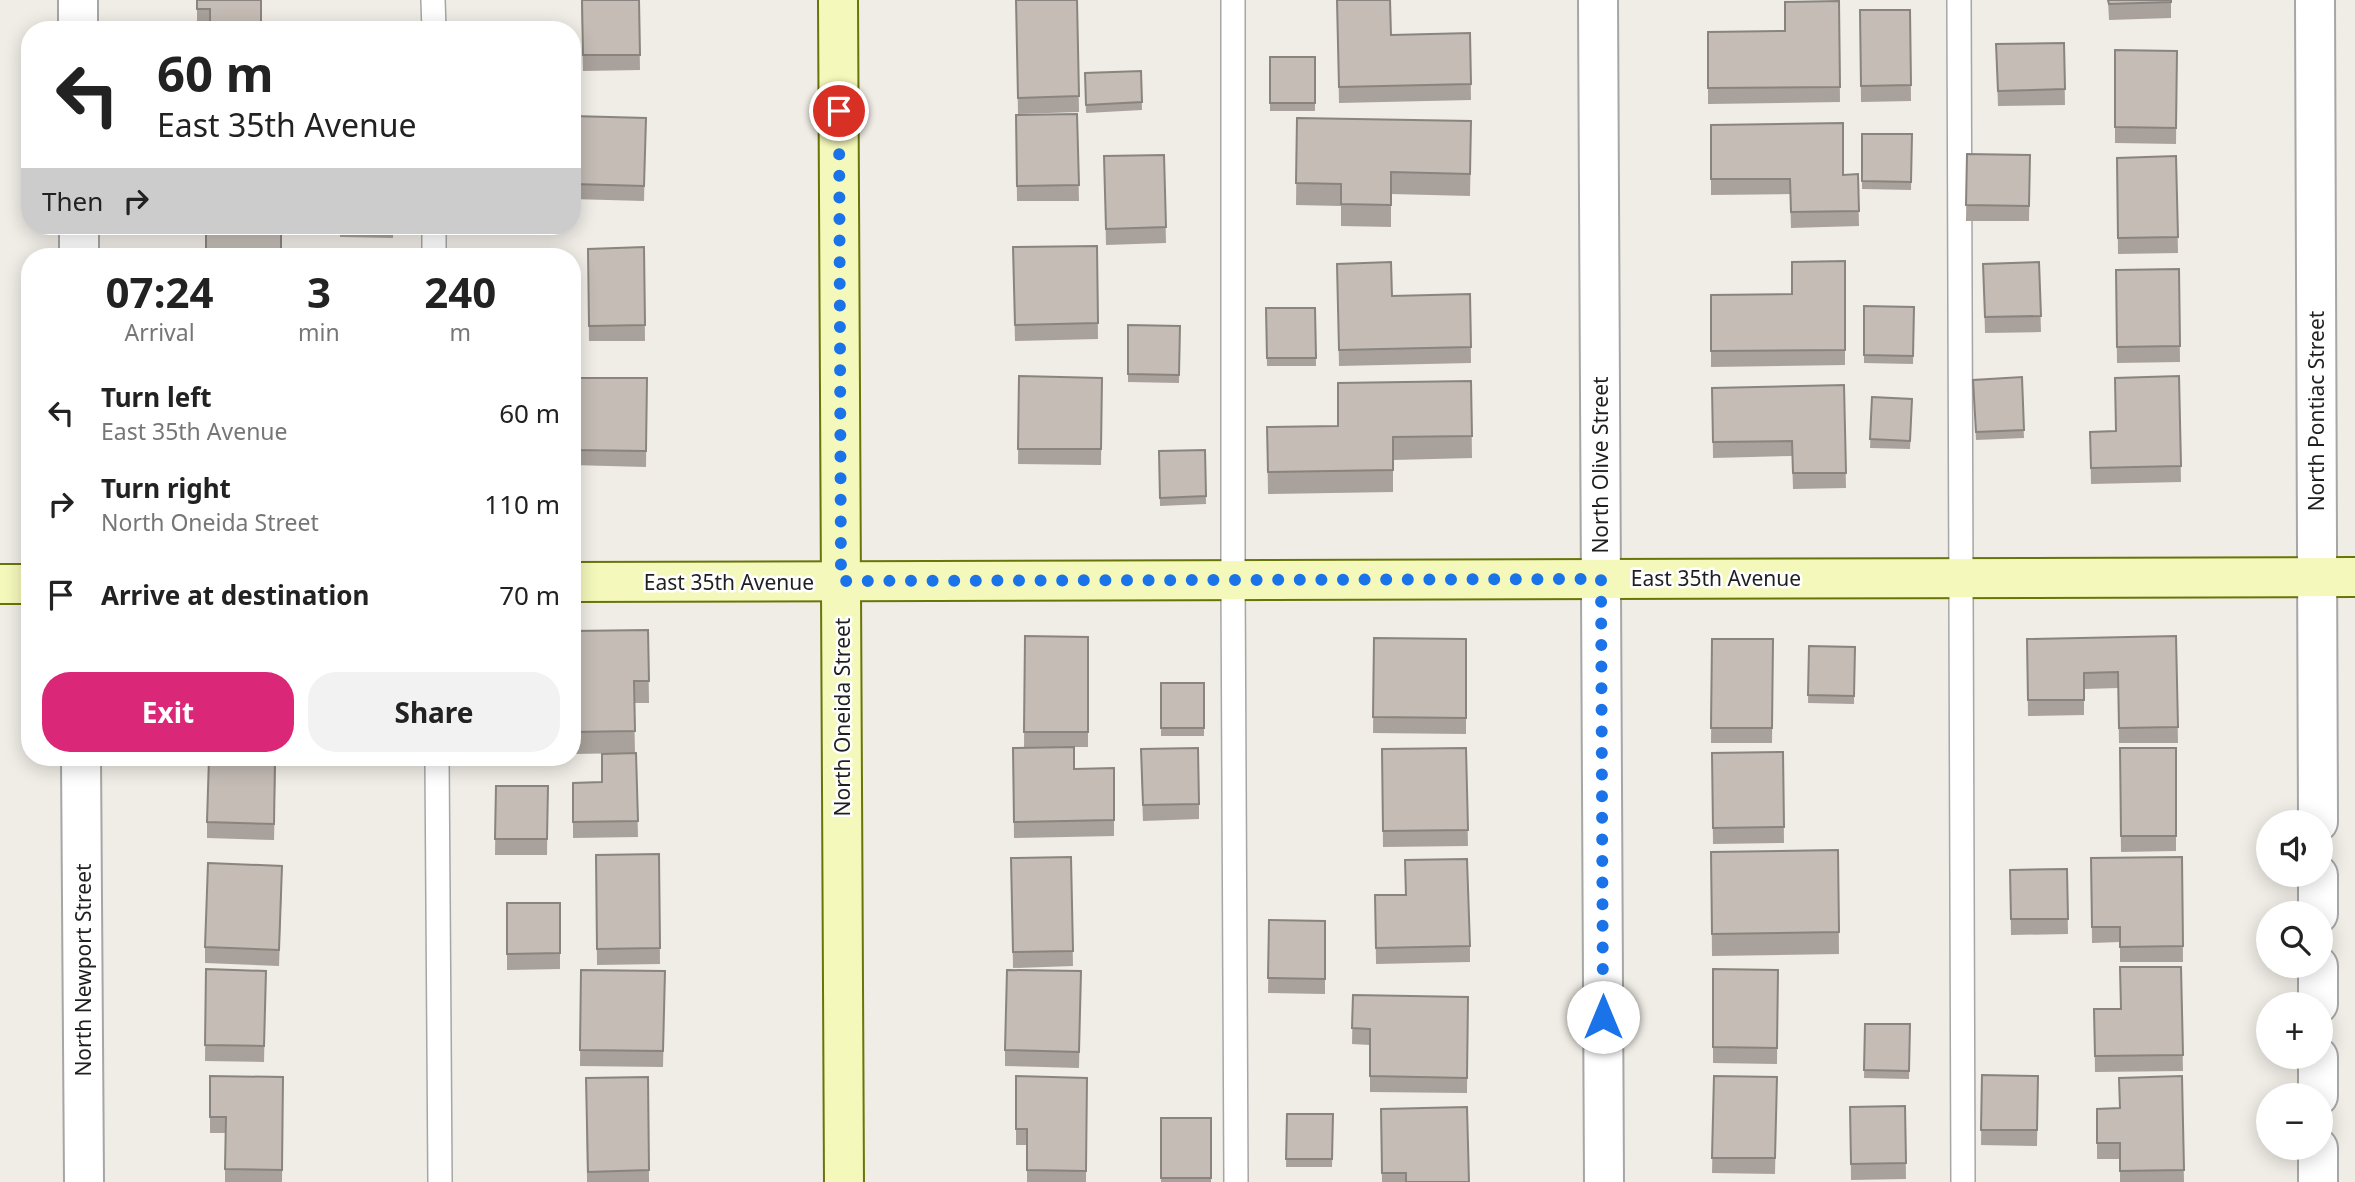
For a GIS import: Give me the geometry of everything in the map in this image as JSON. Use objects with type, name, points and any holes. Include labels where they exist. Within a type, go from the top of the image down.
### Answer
[{"type":"street","points":[[78,0],[78,21]]},
{"type":"street","name":"North Oneida Street","points":[[838,0],[844,1182]]},
{"type":"street","name":"North Olive Street","points":[[1598,0],[1604,1182]]},
{"type":"street","name":"North Pontiac Street","points":[[2315,0],[2318,810]]},
{"type":"street","name":"East 35th Avenue","points":[[581,582],[2355,577]]},
{"type":"street","points":[[0,584],[21,584]]},
{"type":"street","name":"North Newport Street","points":[[82,766],[84,1182]]},
{"type":"street","points":[[2318,1160],[2318,1182]]},
{"type":"lane","points":[[433,0],[433,21]]},
{"type":"lane","points":[[1233,0],[1236,1182]]},
{"type":"lane","points":[[1959,0],[1963,1182]]},
{"type":"lane","points":[[437,766],[440,1182]]},
{"type":"building","points":[[197,0],[261,0],[261,21],[210,21],[210,9],[197,9]]},
{"type":"building","points":[[582,0],[639,0],[640,55],[583,55]]},
{"type":"building","points":[[1016,0],[1077,0],[1079,96],[1018,98]]},
{"type":"building","points":[[1337,0],[1390,0],[1391,35],[1470,33],[1471,84],[1339,87]]},
{"type":"building","points":[[2108,0],[2171,0],[2171,2],[2109,4]]},
{"type":"building","points":[[1839,1],[1840,87],[1708,88],[1708,32],[1785,31],[1785,2]]},
{"type":"building","points":[[1860,10],[1910,10],[1911,85],[1861,86]]},
{"type":"building","points":[[2064,43],[2065,89],[1998,91],[1996,44]]},
{"type":"building","points":[[2115,50],[2177,51],[2176,128],[2115,127]]},
{"type":"building","points":[[1270,57],[1315,57],[1315,103],[1270,103]]},
{"type":"building","points":[[1141,71],[1142,102],[1086,105],[1085,73]]},
{"type":"building","points":[[1077,114],[1079,185],[1017,186],[1016,115]]},
{"type":"building","points":[[581,116],[646,118],[644,186],[581,184]]},
{"type":"building","points":[[1297,118],[1471,121],[1470,174],[1391,172],[1391,205],[1341,204],[1341,184],[1296,183]]},
{"type":"building","points":[[1843,123],[1843,175],[1858,174],[1859,211],[1791,212],[1790,179],[1711,179],[1711,125]]},
{"type":"building","points":[[1862,134],[1912,134],[1911,182],[1862,181]]},
{"type":"building","points":[[1967,154],[2030,155],[2029,206],[1966,205]]},
{"type":"building","points":[[1164,155],[1166,227],[1106,229],[1104,156]]},
{"type":"building","points":[[2176,156],[2178,237],[2118,238],[2117,158]]},
{"type":"building","points":[[206,235],[281,235],[281,248],[206,248]]},
{"type":"building","points":[[1097,246],[1098,323],[1015,325],[1013,247]]},
{"type":"building","points":[[644,247],[645,325],[589,326],[588,249]]},
{"type":"building","points":[[1845,261],[1845,350],[1711,351],[1711,295],[1792,294],[1792,262]]},
{"type":"building","points":[[1391,262],[1392,296],[1470,294],[1471,347],[1339,350],[1337,264]]},
{"type":"building","points":[[2039,262],[2041,316],[1985,317],[1983,264]]},
{"type":"building","points":[[2179,269],[2180,346],[2117,347],[2116,270]]},
{"type":"building","points":[[1864,306],[1914,307],[1913,356],[1864,355]]},
{"type":"building","points":[[1266,308],[1315,308],[1316,358],[1267,358]]},
{"type":"building","points":[[1128,325],[1180,326],[1179,375],[1128,374]]},
{"type":"building","points":[[1019,376],[1102,378],[1101,449],[1018,449]]},
{"type":"building","points":[[2179,376],[2181,466],[2091,468],[2090,432],[2116,431],[2115,378]]},
{"type":"building","points":[[2022,377],[2024,430],[1976,432],[1973,380]]},
{"type":"building","points":[[581,378],[647,378],[646,451],[581,450]]},
{"type":"building","points":[[1471,381],[1472,436],[1393,437],[1393,470],[1268,472],[1267,427],[1338,426],[1338,383]]},
{"type":"building","points":[[1844,385],[1846,473],[1793,473],[1792,441],[1713,442],[1712,388]]},
{"type":"building","points":[[1872,397],[1912,399],[1910,441],[1870,439]]},
{"type":"building","points":[[1205,450],[1206,496],[1160,498],[1159,451]]},
{"type":"building","points":[[648,630],[649,681],[634,681],[635,731],[581,732],[581,631]]},
{"type":"building","points":[[1025,636],[1088,637],[1088,732],[1024,732]]},
{"type":"building","points":[[2176,636],[2178,727],[2119,728],[2118,672],[2084,673],[2084,700],[2028,700],[2027,639]]},
{"type":"building","points":[[1374,638],[1466,639],[1466,718],[1373,717]]},
{"type":"building","points":[[1712,639],[1773,639],[1772,728],[1711,728]]},
{"type":"building","points":[[1809,646],[1855,647],[1854,696],[1808,695]]},
{"type":"building","points":[[1161,683],[1204,683],[1204,728],[1161,728]]},
{"type":"building","points":[[1074,747],[1074,769],[1114,768],[1114,820],[1014,822],[1013,748]]},
{"type":"building","points":[[1198,748],[1199,804],[1143,805],[1141,749]]},
{"type":"building","points":[[1466,748],[1468,830],[1383,831],[1382,749]]},
{"type":"building","points":[[2120,748],[2176,748],[2176,836],[2121,836]]},
{"type":"building","points":[[1783,752],[1784,827],[1713,828],[1712,753]]},
{"type":"building","points":[[636,753],[638,821],[573,822],[573,783],[602,782],[602,754]]},
{"type":"building","points":[[209,766],[275,766],[274,824],[207,822]]},
{"type":"building","points":[[496,786],[548,786],[547,839],[495,839]]},
{"type":"building","points":[[1838,850],[1839,932],[1712,934],[1711,852]]},
{"type":"building","points":[[659,854],[660,948],[597,949],[596,855]]},
{"type":"building","points":[[1071,857],[1073,951],[1013,952],[1011,858]]},
{"type":"building","points":[[2182,857],[2183,946],[2120,947],[2120,927],[2092,927],[2091,858]]},
{"type":"building","points":[[1467,859],[1470,946],[1376,948],[1375,895],[1406,895],[1405,860]]},
{"type":"building","points":[[208,863],[282,866],[279,950],[205,947]]},
{"type":"building","points":[[2067,869],[2068,919],[2011,919],[2010,870]]},
{"type":"building","points":[[507,903],[560,903],[560,953],[507,954]]},
{"type":"building","points":[[1269,920],[1325,921],[1325,979],[1268,978]]},
{"type":"building","points":[[2120,967],[2181,967],[2183,1055],[2095,1056],[2094,1009],[2121,1009]]},
{"type":"building","points":[[206,969],[266,971],[264,1046],[205,1045]]},
{"type":"building","points":[[1713,969],[1778,970],[1777,1048],[1713,1047]]},
{"type":"building","points":[[581,970],[665,971],[663,1051],[580,1050]]},
{"type":"building","points":[[1007,970],[1081,971],[1079,1052],[1005,1050]]},
{"type":"building","points":[[1353,995],[1468,997],[1467,1078],[1370,1076],[1370,1029],[1352,1028]]},
{"type":"building","points":[[1865,1024],[1910,1024],[1909,1071],[1864,1070]]},
{"type":"building","points":[[1982,1075],[2038,1076],[2037,1130],[1981,1130]]},
{"type":"building","points":[[210,1076],[283,1077],[282,1170],[225,1169],[226,1117],[210,1117]]},
{"type":"building","points":[[1016,1076],[1087,1078],[1086,1171],[1027,1170],[1027,1129],[1016,1129]]},
{"type":"building","points":[[1714,1076],[1777,1077],[1775,1158],[1712,1158]]},
{"type":"building","points":[[2182,1076],[2184,1170],[2120,1171],[2120,1143],[2097,1143],[2097,1109],[2120,1108],[2119,1078]]},
{"type":"building","points":[[648,1077],[649,1170],[588,1172],[586,1078]]},
{"type":"building","points":[[1905,1106],[1906,1163],[1851,1164],[1850,1107]]},
{"type":"building","points":[[1467,1107],[1469,1182],[1406,1182],[1406,1173],[1382,1173],[1381,1109]]},
{"type":"building","points":[[1287,1114],[1333,1114],[1332,1159],[1286,1159]]},
{"type":"building","points":[[1161,1118],[1211,1118],[1211,1178],[1161,1178]]},
{"type":"route","points":[[839,111],[841,581],[1601,579],[1603,1017]]}]
